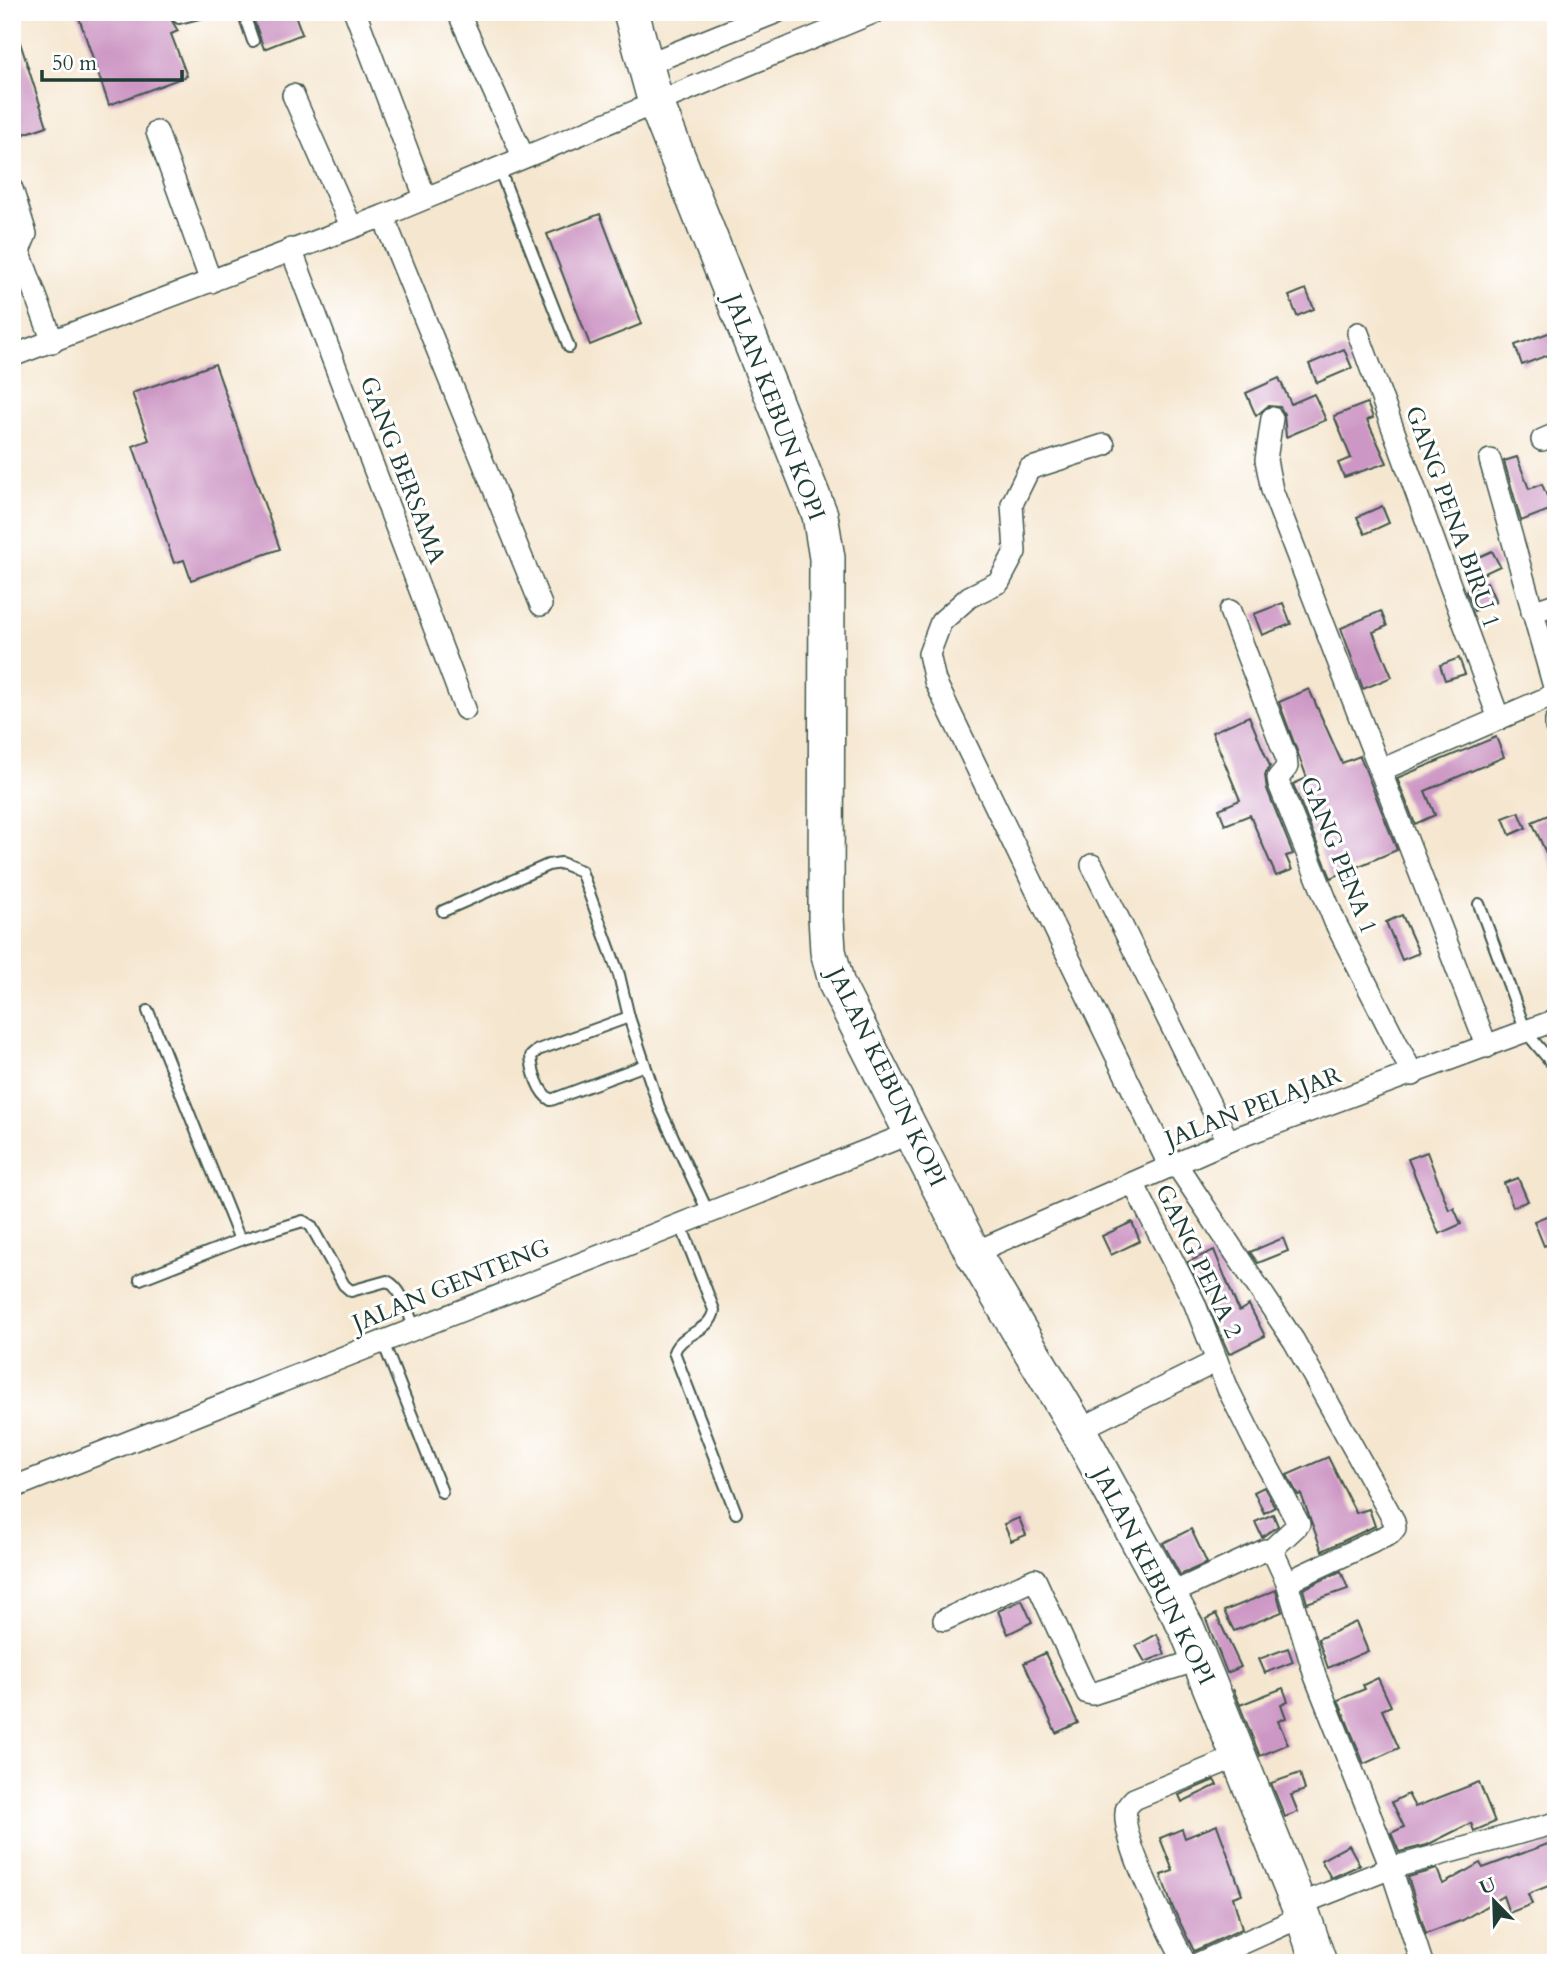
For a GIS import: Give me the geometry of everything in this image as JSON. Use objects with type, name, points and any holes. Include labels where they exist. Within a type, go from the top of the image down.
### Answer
[{"type":"main road","name":"JALAN KEBUN KOPI","points":[[631,12],[656,103],[820,514],[827,558],[828,951],[837,985],[973,1253],[1079,1430],[1201,1659],[1319,1963]]},
{"type":"street","points":[[355,12],[425,197]]},
{"type":"street","points":[[458,12],[523,156]]},
{"type":"street","points":[[645,65],[777,12]]},
{"type":"street","points":[[12,356],[383,216],[498,166],[875,12]]},
{"type":"street","points":[[293,95],[351,226]]},
{"type":"street","points":[[158,132],[211,282]]},
{"type":"street","points":[[12,190],[26,234],[19,251],[53,342]]},
{"type":"street","points":[[383,216],[541,605]]},
{"type":"street","name":"GANG BERSAMA","points":[[291,249],[465,709]]},
{"type":"street","name":"GANG PENA BIRU 1","points":[[1358,333],[1499,719]]},
{"type":"street","points":[[1272,418],[1266,460],[1267,475],[1487,1047]]},
{"type":"street","points":[[1104,445],[1029,469],[1012,504],[1015,552],[999,582],[969,597],[941,622],[929,654],[935,681],[980,779],[1173,1165],[1294,1341],[1394,1521],[1395,1528],[1390,1534],[1287,1582]]},
{"type":"street","points":[[1381,770],[1556,694],[1490,460]]},
{"type":"street","points":[[1532,612],[1556,604]]},
{"type":"street","name":"GANG PENA 1","points":[[1230,611],[1286,757],[1287,768],[1278,778],[1279,785],[1335,922],[1413,1074]]},
{"type":"street","points":[[1556,721],[1556,727]]},
{"type":"street","points":[[1092,865],[1227,1141]]},
{"type":"street","name":"JALAN PELAJAR","points":[[973,1253],[1227,1141],[1556,1020]]},
{"type":"street","name":"JALAN GENTENG","points":[[12,1489],[383,1342],[414,1327],[911,1133]]},
{"type":"street","name":"GANG PENA 2","points":[[1133,1183],[1194,1303],[1217,1361],[1256,1445],[1299,1524],[1270,1551]]},
{"type":"street","points":[[1079,1430],[1217,1361]]},
{"type":"street","points":[[1168,1595],[1265,1550],[1270,1551],[1287,1582],[1315,1676],[1391,1868],[1422,1963]]},
{"type":"street","points":[[944,1620],[1035,1579],[1087,1693],[1092,1694],[1201,1659]]},
{"type":"street","points":[[1185,1963],[1138,1863],[1127,1807],[1134,1799],[1239,1756]]},
{"type":"street","points":[[1199,1963],[1391,1868],[1556,1823]]},
{"type":"lane","points":[[179,18],[203,12]]},
{"type":"lane","points":[[243,12],[253,41]]},
{"type":"lane","points":[[498,166],[569,347]]},
{"type":"lane","points":[[443,911],[548,865],[573,865],[581,871],[614,962],[659,1107],[708,1212]]},
{"type":"lane","points":[[1479,904],[1526,1032],[1556,1068]]},
{"type":"lane","points":[[148,1011],[240,1240]]},
{"type":"lane","points":[[629,1017],[538,1050],[531,1056],[531,1068],[545,1097],[551,1100],[645,1065]]},
{"type":"lane","points":[[140,1279],[240,1240],[303,1220],[311,1226],[344,1285],[351,1290],[359,1290],[387,1281],[392,1283],[414,1327]]},
{"type":"lane","points":[[680,1223],[714,1310],[708,1325],[681,1342],[674,1352],[736,1513]]},
{"type":"lane","points":[[383,1342],[442,1492]]},
{"type":"building","points":[[77,12],[172,12],[172,21],[178,31],[171,34],[187,76],[109,105]]},
{"type":"building","points":[[251,12],[294,12],[302,34],[264,49]]},
{"type":"building","points":[[12,27],[15,27],[47,126],[12,138]]},
{"type":"building","points":[[600,214],[642,324],[590,345],[547,234]]},
{"type":"building","points":[[1306,289],[1314,309],[1297,316],[1289,296]]},
{"type":"building","points":[[1551,332],[1556,352],[1522,365],[1515,345]]},
{"type":"building","points":[[1344,349],[1352,368],[1317,383],[1309,364]]},
{"type":"building","points":[[215,364],[280,549],[191,580],[184,560],[174,563],[133,446],[149,440],[132,393]]},
{"type":"building","points":[[1279,378],[1291,404],[1314,394],[1326,420],[1286,437],[1284,414],[1280,407],[1268,406],[1256,416],[1246,393]]},
{"type":"building","points":[[1367,403],[1373,418],[1367,420],[1387,463],[1344,477],[1338,463],[1351,458],[1334,416]]},
{"type":"building","points":[[1517,457],[1529,489],[1542,484],[1552,509],[1521,521],[1504,461]]},
{"type":"building","points":[[1382,506],[1389,523],[1365,534],[1357,517]]},
{"type":"building","points":[[1492,551],[1500,566],[1481,575],[1474,559]]},
{"type":"building","points":[[1487,582],[1496,602],[1474,611],[1466,591]]},
{"type":"building","points":[[1283,603],[1291,624],[1262,635],[1254,614]]},
{"type":"building","points":[[1381,611],[1387,626],[1373,632],[1392,677],[1363,689],[1341,628]]},
{"type":"building","points":[[1459,658],[1465,674],[1445,680],[1440,665]]},
{"type":"building","points":[[1309,689],[1342,763],[1360,756],[1397,850],[1331,878],[1293,784],[1307,778],[1279,702]]},
{"type":"building","points":[[1249,716],[1270,766],[1265,775],[1267,789],[1293,854],[1286,856],[1292,870],[1276,876],[1250,815],[1225,825],[1219,809],[1240,800],[1212,732]]},
{"type":"building","points":[[1496,737],[1504,757],[1425,791],[1435,815],[1415,824],[1397,778]]},
{"type":"building","points":[[1519,812],[1526,828],[1510,835],[1503,818]]},
{"type":"building","points":[[1548,815],[1556,833],[1556,875],[1532,822]]},
{"type":"building","points":[[1402,915],[1419,953],[1402,960],[1386,922]]},
{"type":"building","points":[[1427,1152],[1449,1210],[1454,1208],[1461,1224],[1439,1234],[1408,1159]]},
{"type":"building","points":[[1518,1178],[1528,1201],[1513,1207],[1504,1183]]},
{"type":"building","points":[[1556,1212],[1556,1241],[1544,1246],[1534,1221]]},
{"type":"building","points":[[1132,1222],[1140,1241],[1111,1255],[1102,1236]]},
{"type":"building","points":[[1283,1238],[1288,1251],[1258,1263],[1250,1252]]},
{"type":"building","points":[[1214,1250],[1239,1311],[1249,1305],[1265,1336],[1229,1354],[1188,1262]]},
{"type":"building","points":[[1328,1457],[1356,1513],[1369,1509],[1375,1526],[1322,1551],[1301,1494],[1298,1495],[1287,1475]]},
{"type":"building","points":[[1264,1487],[1275,1507],[1264,1513],[1254,1492]]},
{"type":"building","points":[[1273,1514],[1278,1526],[1262,1537],[1255,1522]]},
{"type":"building","points":[[1019,1518],[1026,1535],[1011,1541],[1004,1524]]},
{"type":"building","points":[[1191,1529],[1207,1563],[1180,1575],[1163,1543]]},
{"type":"building","points":[[1341,1571],[1348,1589],[1307,1603],[1303,1589]]},
{"type":"building","points":[[1276,1590],[1282,1612],[1234,1631],[1224,1611]]},
{"type":"building","points":[[1022,1600],[1032,1622],[1008,1634],[998,1611]]},
{"type":"building","points":[[1216,1614],[1241,1667],[1227,1673],[1206,1619]]},
{"type":"building","points":[[1356,1622],[1368,1651],[1328,1668],[1318,1639]]},
{"type":"building","points":[[1157,1634],[1165,1654],[1145,1662],[1136,1646]]},
{"type":"building","points":[[1288,1648],[1293,1662],[1265,1673],[1259,1659]]},
{"type":"building","points":[[1045,1653],[1078,1723],[1056,1733],[1024,1663]]},
{"type":"building","points":[[1378,1678],[1391,1706],[1382,1710],[1399,1748],[1364,1764],[1338,1700],[1365,1689],[1363,1685]]},
{"type":"building","points":[[1283,1688],[1288,1701],[1281,1704],[1286,1718],[1278,1721],[1288,1744],[1260,1756],[1233,1689],[1240,1705]]},
{"type":"building","points":[[1300,1773],[1305,1790],[1291,1795],[1298,1812],[1285,1817],[1271,1783]]},
{"type":"building","points":[[1214,1780],[1217,1785],[1182,1802],[1179,1795]]},
{"type":"building","points":[[1479,1782],[1495,1822],[1474,1831],[1471,1823],[1427,1845],[1399,1852],[1391,1833],[1404,1827],[1392,1802],[1408,1794],[1415,1807]]},
{"type":"building","points":[[1217,1825],[1242,1894],[1233,1897],[1242,1929],[1194,1951],[1172,1906],[1161,1875],[1173,1871],[1160,1838],[1182,1829],[1185,1838]]},
{"type":"building","points":[[1556,1841],[1556,1883],[1528,1894],[1532,1904],[1509,1913],[1503,1896],[1463,1920],[1426,1934],[1408,1877],[1437,1869],[1443,1884],[1480,1863],[1483,1868]]},
{"type":"building","points":[[1349,1845],[1360,1865],[1331,1878],[1321,1860]]}]
